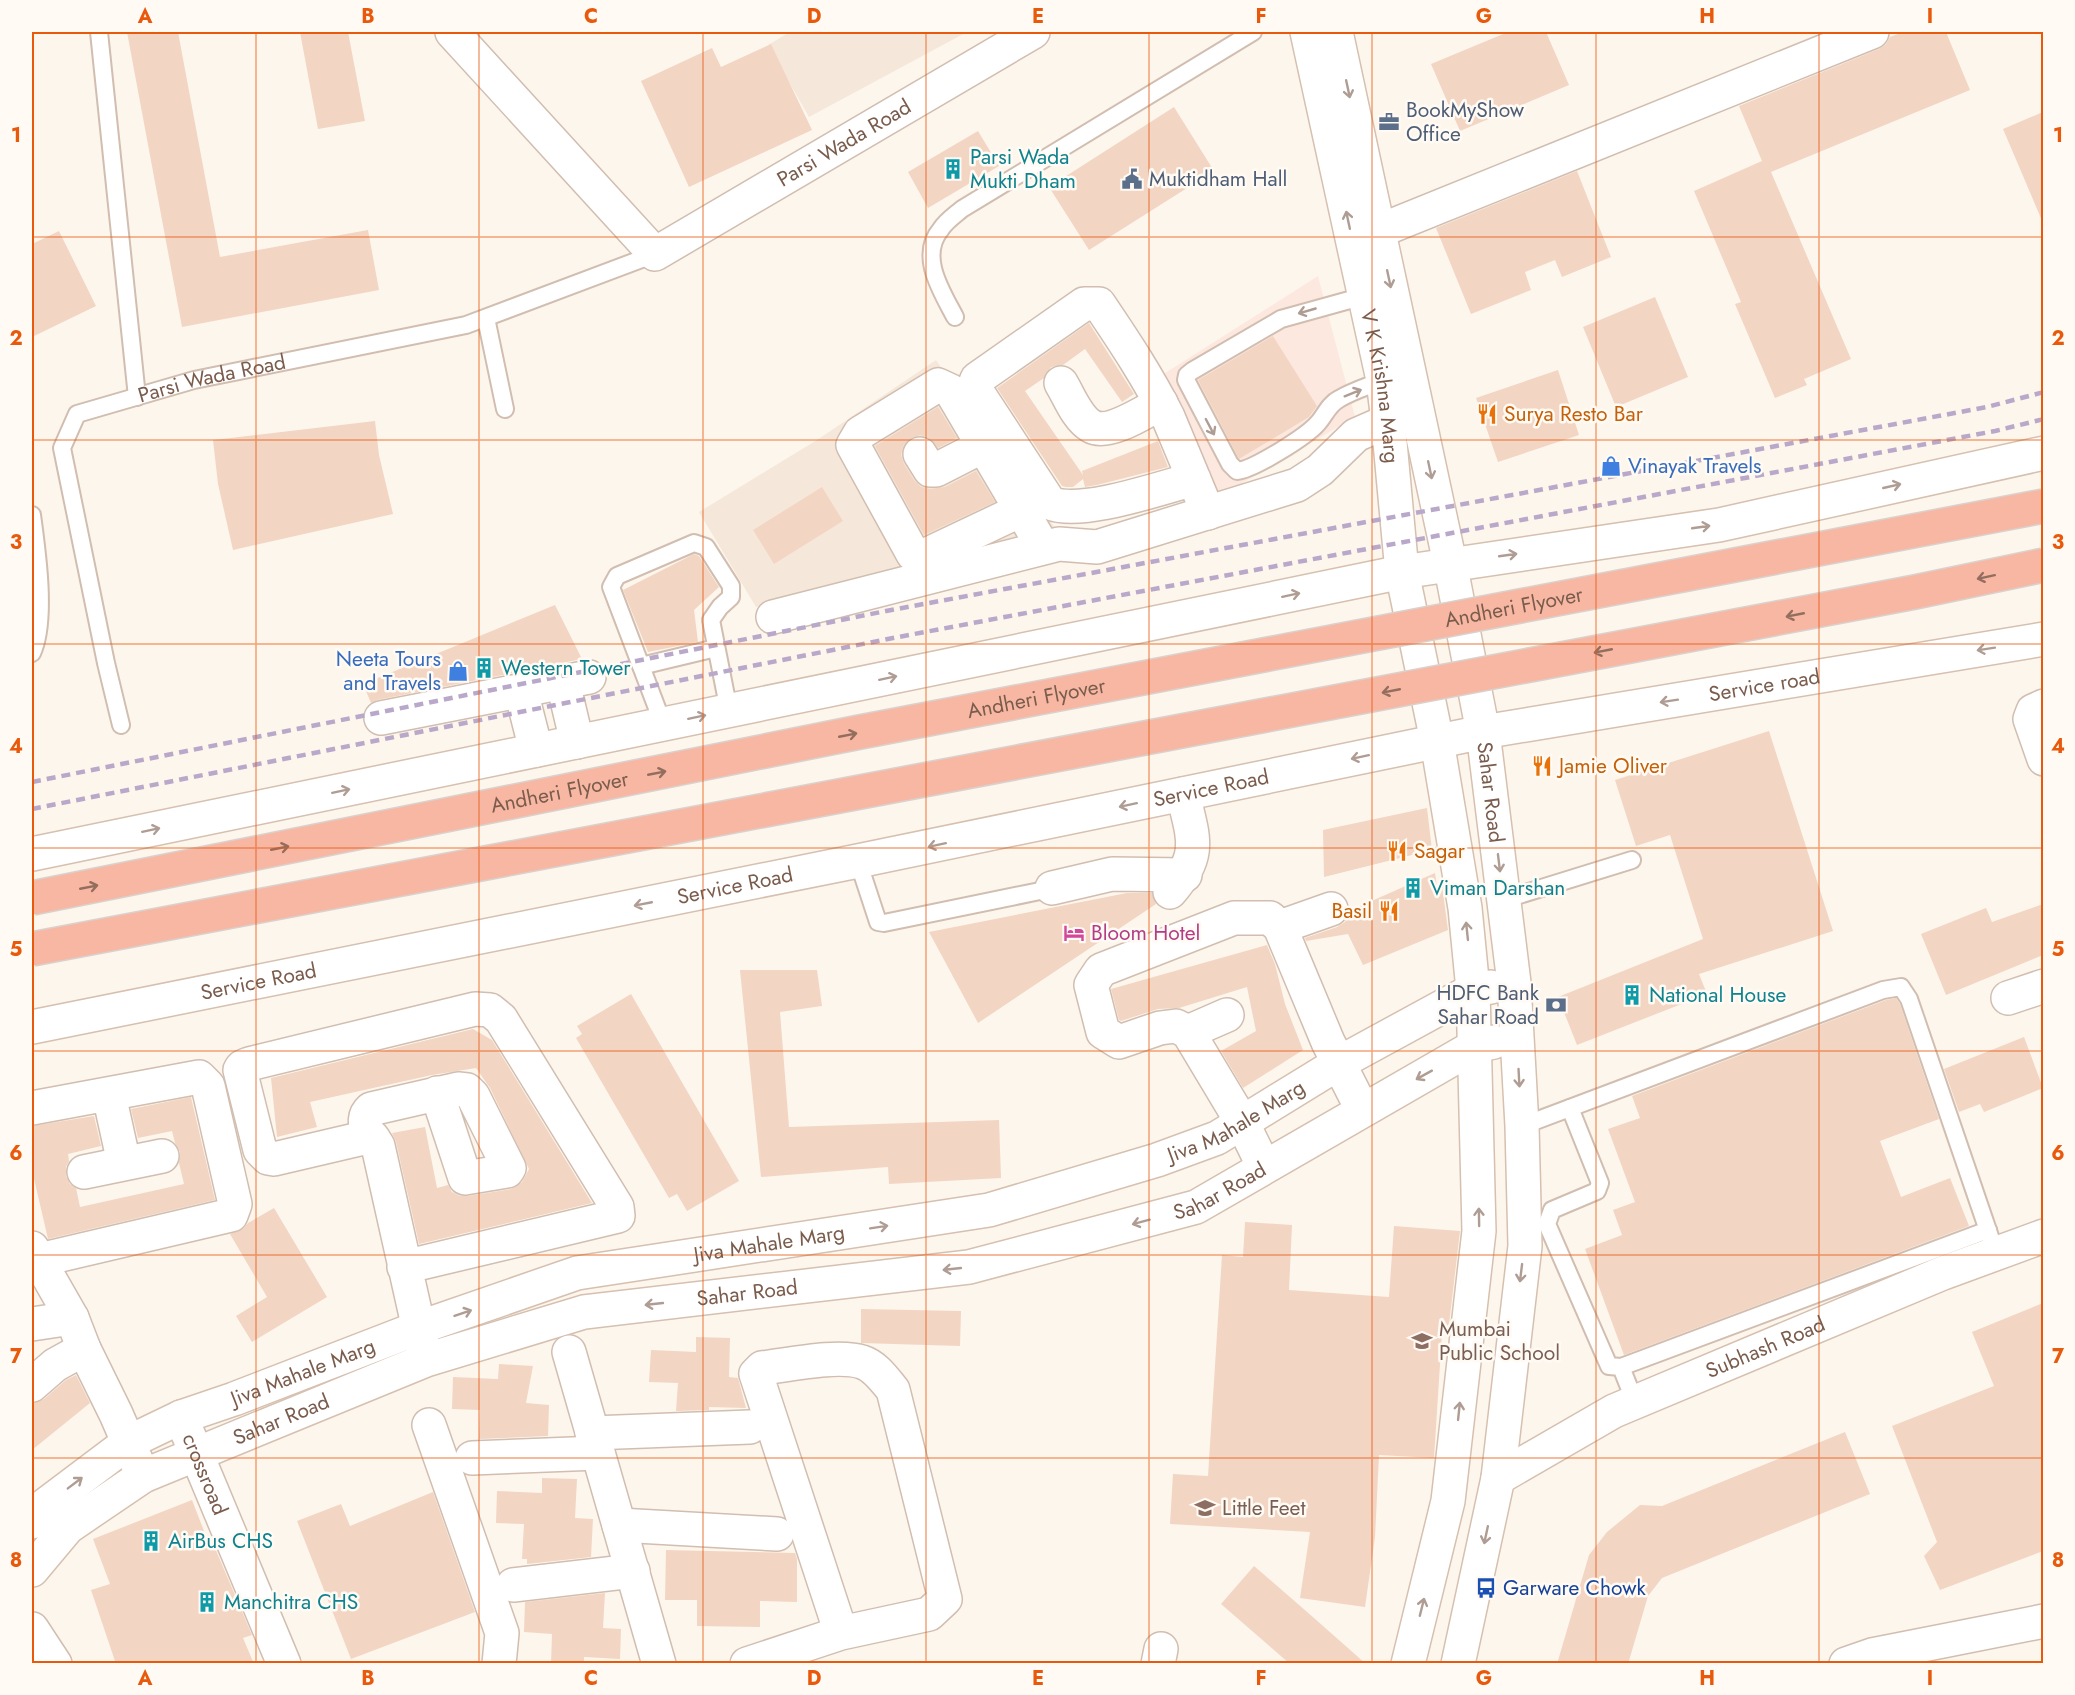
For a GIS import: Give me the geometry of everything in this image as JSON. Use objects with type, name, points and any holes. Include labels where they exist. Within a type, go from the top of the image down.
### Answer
[{"type":"highway","name":"Andheri Flyover","points":[[32,898],[860,732],[2043,506]]},
{"type":"highway","points":[[32,949],[1856,603],[2043,565]]},
{"type":"street","points":[[452,32],[655,254]]},
{"type":"street","name":"V K Krishna Marg","points":[[1307,32],[1383,381],[1402,572],[1437,741]]},
{"type":"street","name":"V K Krishna Marg","points":[[1336,32],[1450,563]]},
{"type":"street","points":[[1379,231],[1872,32]]},
{"type":"street","name":"Parsi Wada Road","points":[[655,254],[1022,34]]},
{"type":"street","points":[[1194,479],[1095,504],[1058,506],[1050,503],[974,387],[977,379],[1084,304],[1099,304],[1142,368],[1161,404],[1194,479],[1208,513]]},
{"type":"street","points":[[1061,383],[1081,416],[1091,426],[1106,429],[1161,404]]},
{"type":"street","points":[[1021,510],[924,556],[913,554],[853,445],[860,433],[938,385],[951,392],[1043,547]]},
{"type":"street","points":[[773,616],[1043,547],[1059,544],[1096,547],[1297,485],[1320,470],[1356,435],[1388,422]]},
{"type":"street","points":[[920,454],[930,470],[936,470],[983,446]]},
{"type":"street","points":[[32,854],[1402,572],[1450,563],[1719,525],[2043,453]]},
{"type":"street","name":"Sahar Road","points":[[1450,563],[1484,732],[1514,984],[1522,1126],[1525,1246],[1498,1478],[1458,1664]]},
{"type":"street","name":"Service road","points":[[1437,741],[2043,639]]},
{"type":"street","points":[[381,718],[576,680],[577,742]]},
{"type":"street","points":[[521,691],[536,750]]},
{"type":"street","points":[[2043,705],[2032,711],[2030,719],[2043,759]]},
{"type":"street","name":"Sahar Road","points":[[1408,1664],[1448,1501],[1479,1231],[1473,990],[1465,908],[1437,741]]},
{"type":"street","name":"Service Road","points":[[32,1027],[858,861],[1437,741]]},
{"type":"street","points":[[1046,889],[1112,874],[1177,884],[1191,862],[1193,838],[1183,794]]},
{"type":"street","points":[[1280,927],[1331,909]]},
{"type":"street","points":[[1264,1167],[1242,1122],[1188,1032],[1176,1026],[1160,1028],[1119,1042],[1103,1032],[1091,985],[1101,970],[1234,918],[1270,918],[1280,927],[1339,1063],[1362,1109]]},
{"type":"street","name":"Jiva Mahale Marg","points":[[32,1522],[44,1506],[129,1442],[181,1417],[418,1328],[577,1273],[989,1210],[1157,1160],[1217,1138],[1339,1063],[1473,990],[1514,984]]},
{"type":"street","points":[[2008,998],[2043,986]]},
{"type":"street","points":[[404,1267],[616,1218],[619,1213],[501,1019],[489,1010],[475,1009],[242,1066],[241,1076],[260,1150],[268,1158],[274,1159],[368,1137],[372,1138],[378,1146],[404,1267],[426,1360]]},
{"type":"street","points":[[1188,1032],[1227,1016]]},
{"type":"street","points":[[1475,1046],[1517,1039]]},
{"type":"street","name":"Sahar Road","points":[[32,1570],[68,1527],[143,1476],[426,1360],[584,1311],[969,1267],[1196,1207],[1362,1109],[1475,1046]]},
{"type":"street","points":[[32,1108],[199,1077],[208,1086],[235,1204],[231,1215],[35,1254],[72,1318],[143,1476]]},
{"type":"street","points":[[368,1137],[364,1119],[371,1109],[437,1094]]},
{"type":"street","points":[[109,1095],[124,1163]]},
{"type":"street","points":[[84,1172],[162,1156]]},
{"type":"street","points":[[1062,1189],[1076,1240]]},
{"type":"street","name":"Subhash Road","points":[[1498,1478],[1614,1411],[1943,1273],[1992,1242],[2043,1236]]},
{"type":"street","points":[[802,1239],[812,1284]]},
{"type":"street","points":[[693,1256],[699,1299]]},
{"type":"street","points":[[32,1324],[72,1318]]},
{"type":"street","points":[[32,1385],[55,1365],[84,1349]]},
{"type":"street","points":[[569,1352],[659,1664]]},
{"type":"street","points":[[747,1664],[841,1633],[929,1614],[945,1599],[893,1390],[877,1371],[862,1362],[840,1359],[762,1368],[756,1374],[841,1633]]},
{"type":"street","points":[[288,1378],[300,1413]]},
{"type":"street","name":"crossroad","points":[[181,1417],[284,1664]]},
{"type":"street","points":[[429,1425],[502,1633],[499,1664]]},
{"type":"street","points":[[472,1458],[750,1426]]},
{"type":"street","points":[[1452,1469],[1498,1478]]},
{"type":"street","points":[[619,1525],[777,1534]]},
{"type":"street","points":[[513,1585],[633,1571]]},
{"type":"street","points":[[1846,1664],[1872,1655],[2043,1621]]},
{"type":"street","points":[[32,1629],[55,1664]]},
{"type":"lane","points":[[99,32],[137,397]]},
{"type":"lane","points":[[955,317],[932,269],[931,251],[939,230],[962,209],[1253,32]]},
{"type":"lane","name":"Parsi Wada Road","points":[[121,725],[62,448],[77,414],[194,380],[466,325],[655,254]]},
{"type":"lane","points":[[1364,296],[1281,319],[1192,371],[1187,375],[1186,380],[1230,464],[1237,471],[1247,470],[1313,428],[1324,413],[1339,399],[1383,381]]},
{"type":"lane","points":[[486,318],[505,409]]},
{"type":"lane","points":[[32,515],[38,559],[39,633],[32,653]]},
{"type":"lane","points":[[663,724],[611,587],[617,576],[694,543],[706,547],[731,586],[731,597],[711,620],[729,711]]},
{"type":"lane","points":[[641,666],[716,648]]},
{"type":"lane","points":[[1503,900],[1632,860]]},
{"type":"lane","points":[[858,861],[872,909],[878,922],[884,923],[1046,889]]},
{"type":"lane","points":[[1522,1126],[1883,990],[1901,987],[1909,999],[1992,1242],[1621,1367],[1609,1366],[1547,1224],[1552,1210],[1596,1191],[1600,1183],[1570,1108]]},
{"type":"lane","points":[[1621,1367],[1635,1402]]},
{"type":"shaded area","points":[[790,32],[967,32],[809,117],[768,45]]},
{"type":"shaded area","points":[[1318,276],[1355,417],[1210,502],[1159,377]]},
{"type":"shaded area","points":[[936,360],[1055,528],[756,607],[699,512],[817,440]]},
{"type":"building","points":[[127,32],[178,32],[220,257],[368,230],[379,290],[182,327]]},
{"type":"building","points":[[300,32],[348,32],[365,121],[318,129]]},
{"type":"building","points":[[1508,32],[1546,32],[1569,85],[1460,131],[1431,64]]},
{"type":"building","points":[[1903,32],[1946,32],[1970,90],[1771,172],[1851,359],[1804,379],[1807,385],[1775,398],[1735,304],[1741,302],[1694,191],[1762,161],[1739,106],[1879,49],[1890,37]]},
{"type":"building","points":[[771,44],[812,130],[689,187],[641,81],[712,48],[721,67]]},
{"type":"building","name":"Muktidham Hall","points":[[1174,107],[1214,171],[1089,250],[1049,187]]},
{"type":"building","points":[[2043,112],[2043,223],[2003,129]]},
{"type":"building","name":"Parsi Wada Mukti Dham","points":[[978,131],[999,166],[928,208],[908,172]]},
{"type":"building","points":[[1577,171],[1611,257],[1562,277],[1555,260],[1525,272],[1531,290],[1471,314],[1436,228]]},
{"type":"building","points":[[59,231],[96,306],[32,337],[32,244]]},
{"type":"building","points":[[1655,297],[1688,377],[1616,407],[1583,327]]},
{"type":"building","points":[[1089,323],[1134,394],[1122,402],[1085,349],[1063,365],[1051,367],[1044,378],[1025,391],[1083,475],[1082,471],[1158,441],[1168,467],[1085,487],[1083,479],[1073,487],[1066,487],[1062,486],[997,388]]},
{"type":"building","points":[[1273,336],[1317,406],[1309,417],[1239,459],[1198,380]]},
{"type":"building","points":[[1558,370],[1579,435],[1498,462],[1476,398]]},
{"type":"building","points":[[938,407],[957,438],[938,448],[928,437],[920,435],[911,438],[903,446],[901,455],[904,464],[921,487],[930,489],[945,487],[976,471],[995,502],[924,535],[875,446]]},
{"type":"building","points":[[375,421],[379,455],[393,514],[233,550],[218,484],[213,440]]},
{"type":"building","points":[[822,487],[843,521],[774,564],[753,530]]},
{"type":"building","points":[[694,554],[699,556],[719,587],[694,610],[698,642],[648,652],[623,590]]},
{"type":"building","name":"Western Tower","points":[[555,605],[582,659],[371,703],[363,684]]},
{"type":"building","points":[[1769,731],[1833,931],[1699,974],[1707,994],[1577,1045],[1558,997],[1703,939],[1670,835],[1636,846],[1615,780]]},
{"type":"building","points":[[1427,808],[1432,850],[1324,877],[1323,830]]},
{"type":"building","points":[[1435,873],[1437,887],[1442,885],[1448,930],[1363,965],[1348,934],[1306,941],[1305,938],[1345,922],[1349,911]]},
{"type":"building","points":[[1127,893],[1152,893],[1156,904],[978,1023],[929,932]]},
{"type":"building","points":[[2043,904],[2043,955],[1946,995],[1921,934],[1986,908],[1992,922]]},
{"type":"building","points":[[1267,945],[1275,964],[1285,1004],[1303,1050],[1243,1088],[1221,1051],[1256,1031],[1247,987],[1179,1008],[1158,1009],[1119,1020],[1111,989]]},
{"type":"building","points":[[740,970],[817,970],[822,1006],[780,1012],[789,1127],[999,1120],[1001,1178],[889,1184],[888,1167],[761,1177]]},
{"type":"building","points":[[631,994],[739,1181],[687,1211],[677,1194],[669,1198],[576,1038],[582,1034],[577,1026]]},
{"type":"building","points":[[1896,998],[1939,1119],[1880,1141],[1901,1197],[1950,1178],[1969,1226],[1624,1355],[1585,1249],[1622,1235],[1613,1210],[1635,1202],[1608,1129],[1640,1118],[1632,1096]]},
{"type":"building","points":[[473,1029],[492,1040],[592,1203],[419,1244],[392,1133],[425,1127],[437,1188],[448,1185],[452,1192],[460,1196],[511,1189],[522,1182],[529,1169],[490,1088],[476,1068],[432,1075],[310,1102],[317,1127],[277,1137],[271,1078]]},
{"type":"building","points":[[2024,1037],[2043,1088],[1984,1112],[1980,1104],[1959,1112],[1944,1069]]},
{"type":"building","points":[[191,1097],[215,1200],[48,1239],[32,1170],[32,1126],[94,1116],[101,1146],[68,1154],[69,1161],[66,1167],[66,1176],[70,1184],[76,1188],[80,1207],[184,1184],[179,1163],[180,1152],[172,1131],[138,1138],[131,1109]]},
{"type":"building","points":[[274,1208],[327,1297],[252,1342],[236,1316],[267,1297],[230,1234],[243,1229],[248,1223]]},
{"type":"building","points":[[1245,1222],[1292,1225],[1289,1290],[1389,1297],[1394,1226],[1460,1231],[1448,1333],[1442,1333],[1434,1458],[1379,1455],[1375,1537],[1365,1607],[1300,1598],[1310,1532],[1170,1524],[1173,1474],[1208,1476],[1222,1255],[1243,1257]]},
{"type":"building","points":[[2043,1303],[2043,1551],[1940,1590],[1924,1556],[1937,1542],[1892,1426],[1994,1386],[1972,1332]]},
{"type":"building","points":[[861,1309],[961,1311],[960,1346],[861,1343]]},
{"type":"building","points":[[696,1337],[730,1338],[729,1377],[738,1378],[746,1408],[709,1407],[709,1410],[676,1411],[678,1383],[649,1382],[651,1350],[696,1352]]},
{"type":"building","points":[[499,1364],[533,1366],[526,1403],[549,1405],[548,1436],[479,1439],[480,1410],[452,1409],[453,1377],[498,1379]]},
{"type":"building","points":[[76,1375],[90,1403],[32,1450],[32,1403],[44,1399],[66,1380]]},
{"type":"building","points":[[1845,1432],[1870,1494],[1662,1578],[1648,1596],[1628,1664],[1557,1664],[1589,1555],[1607,1532],[1640,1505],[1662,1506]]},
{"type":"building","points":[[542,1478],[577,1479],[575,1518],[593,1519],[591,1557],[527,1564],[527,1559],[522,1559],[524,1524],[496,1523],[497,1491],[542,1493]]},
{"type":"building","points":[[433,1492],[475,1612],[351,1659],[297,1521],[341,1504],[350,1526]]},
{"type":"building","points":[[192,1500],[211,1549],[215,1548],[252,1635],[243,1638],[254,1664],[116,1664],[91,1590],[110,1584],[93,1539]]},
{"type":"building","points":[[666,1550],[795,1553],[797,1602],[760,1601],[760,1627],[697,1626],[697,1600],[665,1600]]},
{"type":"building","points":[[1254,1566],[1366,1664],[1290,1664],[1221,1604]]},
{"type":"building","points":[[605,1593],[603,1628],[621,1629],[620,1659],[584,1657],[584,1664],[551,1664],[552,1634],[524,1632],[525,1602]]},
{"type":"railway","points":[[32,782],[886,611],[1987,407],[2044,392]]},
{"type":"railway","points":[[32,809],[893,638],[1995,431],[2044,419]]},
{"type":"place","name":"BookMyShow Office","points":[[1389,122]]},
{"type":"place","name":"Parsi Wada Mukti Dham","points":[[953,169]]},
{"type":"place","name":"Muktidham Hall","points":[[1132,179]]},
{"type":"place","name":"Surya Resto Bar","points":[[1487,414]]},
{"type":"place","name":"Vinayak Travels","points":[[1611,466]]},
{"type":"place","name":"Western Tower","points":[[484,668]]},
{"type":"place","name":"Neeta Tours and Travels","points":[[458,671]]},
{"type":"place","name":"Jamie Oliver","points":[[1542,766]]},
{"type":"place","name":"Sagar","points":[[1397,851]]},
{"type":"place","name":"Viman Darshan","points":[[1413,888]]},
{"type":"place","name":"Basil","points":[[1389,911]]},
{"type":"place","name":"Bloom Hotel","points":[[1074,933]]},
{"type":"place","name":"National House","points":[[1632,995]]},
{"type":"place","name":"HDFC Bank Sahar Road","points":[[1556,1005]]},
{"type":"place","name":"Mumbai Public School","points":[[1422,1341]]},
{"type":"place","name":"Little Feet","points":[[1205,1508]]},
{"type":"place","name":"AirBus CHS","points":[[151,1541]]},
{"type":"place","name":"Garware Chowk","points":[[1486,1588]]},
{"type":"place","name":"Manchitra CHS","points":[[207,1602]]}]
